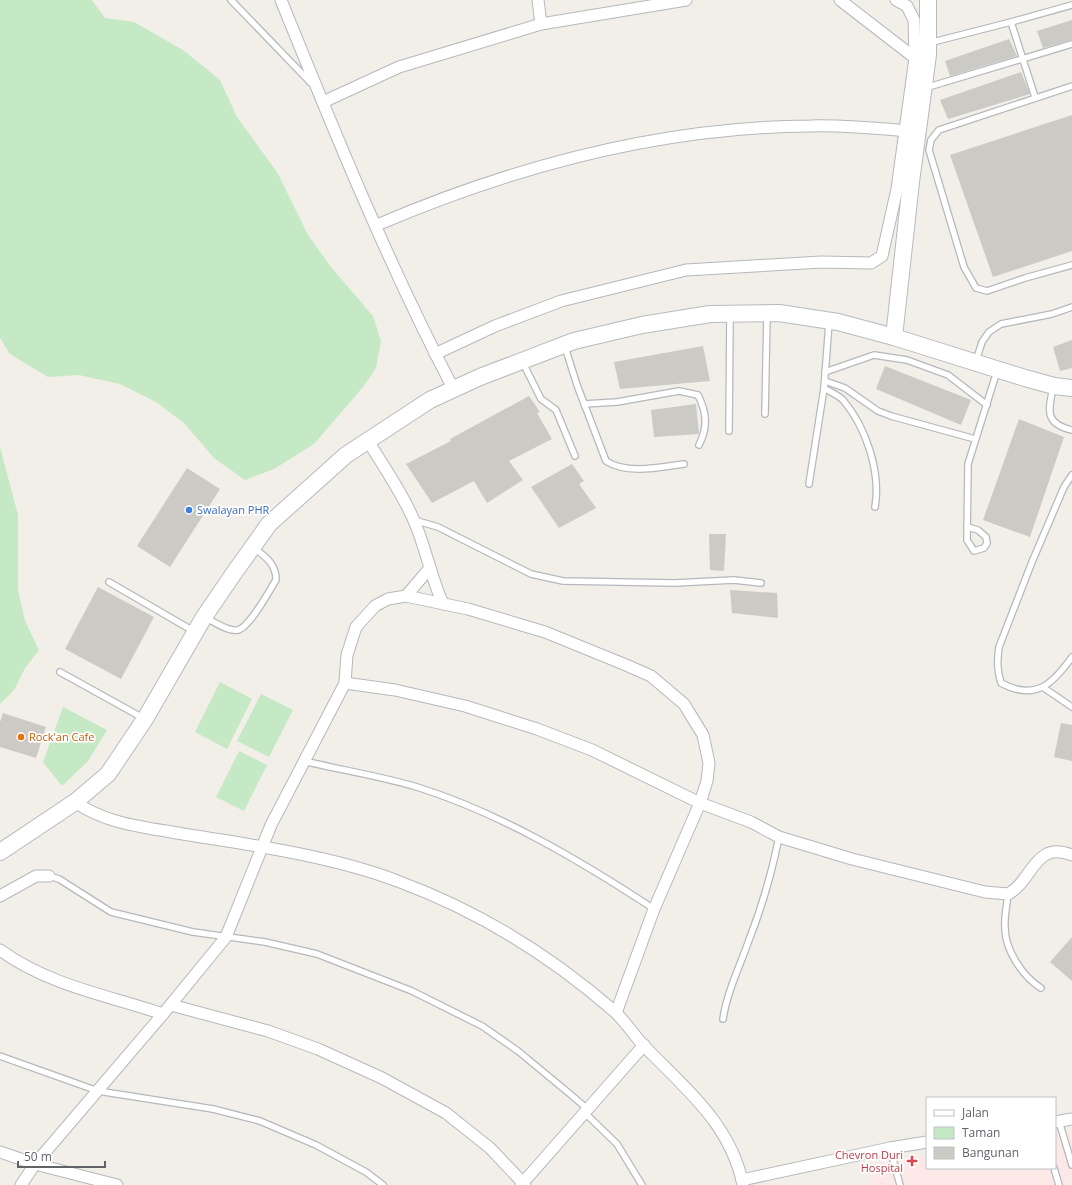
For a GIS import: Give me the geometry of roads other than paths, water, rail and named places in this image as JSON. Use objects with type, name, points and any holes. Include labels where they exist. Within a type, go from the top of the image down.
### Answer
[{"type":"street","points":[[280,0],[377,225],[435,354],[454,390]]},
{"type":"street","points":[[538,0],[541,24]]},
{"type":"street","points":[[323,102],[399,67],[541,24],[686,0]]},
{"type":"street","points":[[840,0],[915,58]]},
{"type":"street","points":[[435,354],[495,326],[561,301],[686,270],[821,262],[871,263],[882,256],[892,217],[907,131],[915,58],[914,20],[907,6],[896,0]]},
{"type":"street","points":[[894,337],[928,43],[928,0]]},
{"type":"street","points":[[377,225],[482,183],[589,153],[670,137],[717,131],[802,126],[846,126],[907,131]]},
{"type":"street","points":[[0,852],[75,802],[108,774],[145,719],[204,618],[269,524],[346,455],[430,400],[480,377],[564,345],[642,325],[710,314],[779,313],[829,320],[894,337],[1054,386],[1072,388]]},
{"type":"street","points":[[368,441],[413,520],[424,545],[429,569],[442,604]]},
{"type":"street","points":[[406,596],[429,569]]},
{"type":"street","points":[[21,1185],[35,1164],[167,1010],[226,937],[271,825],[346,683],[346,655],[356,627],[375,606],[388,600],[406,596],[442,604],[545,632],[651,676],[684,704],[703,735],[709,763],[700,803],[654,909],[616,1013]]},
{"type":"street","points":[[346,683],[394,690],[465,706],[537,729],[592,750],[700,803],[751,822],[778,837],[859,861],[985,892],[1008,894],[1022,883],[1036,862],[1043,856],[1064,851],[1072,855]]},
{"type":"street","points":[[75,802],[89,812],[121,824],[262,846],[333,861],[399,881],[434,896],[494,927],[544,956],[616,1013],[644,1046],[704,1106],[717,1122],[732,1151],[742,1182],[890,1148],[926,1142]]},
{"type":"street","points":[[0,896],[36,876],[49,876]]},
{"type":"street","points":[[0,950],[41,974],[67,986],[167,1010],[268,1031],[318,1049],[382,1078],[446,1113],[490,1148],[523,1184],[644,1046]]},
{"type":"street","points":[[1057,1122],[1072,1119]]},
{"type":"street","points":[[0,1152],[35,1164],[117,1185]]},
{"type":"lane","points":[[230,0],[317,88]]},
{"type":"lane","points":[[928,43],[1072,5]]},
{"type":"lane","points":[[1012,22],[1035,97]]},
{"type":"lane","points":[[923,89],[1072,44]]},
{"type":"lane","points":[[1072,86],[939,130],[931,140],[929,150],[964,267],[976,288],[987,291],[1072,264]]},
{"type":"lane","points":[[975,363],[989,332],[1001,324],[1052,314],[1072,307]]},
{"type":"lane","points":[[765,414],[767,313]]},
{"type":"lane","points":[[729,431],[730,314]]},
{"type":"lane","points":[[809,484],[825,381],[829,320]]},
{"type":"lane","points":[[564,345],[584,404],[606,461],[613,466],[631,469],[684,464]]},
{"type":"lane","points":[[826,372],[874,355],[907,360],[948,375],[987,405]]},
{"type":"lane","points":[[522,361],[541,399],[556,410],[576,456]]},
{"type":"lane","points":[[967,527],[978,530],[986,537],[987,542],[984,548],[974,551],[967,540],[967,527],[968,464],[998,370]]},
{"type":"lane","points":[[825,381],[845,388],[878,411],[975,439]]},
{"type":"lane","points":[[1054,386],[1049,408],[1051,420],[1060,428],[1072,430]]},
{"type":"lane","points":[[824,388],[842,399],[858,424],[869,446],[875,471],[877,493],[875,507]]},
{"type":"lane","points":[[584,404],[617,402],[679,391],[698,395],[702,404],[706,427],[699,446]]},
{"type":"lane","points":[[1072,475],[1064,487],[1032,562],[1000,647],[996,662],[1001,683],[1014,690],[1029,692],[1044,688],[1072,657]]},
{"type":"lane","points":[[413,520],[438,527],[532,574],[563,581],[675,583],[734,580],[761,583]]},
{"type":"lane","points":[[204,618],[228,629],[238,630],[246,625],[276,580],[276,571],[272,562],[253,547]]},
{"type":"lane","points":[[109,582],[195,632]]},
{"type":"lane","points":[[60,672],[145,719]]},
{"type":"lane","points":[[1044,688],[1072,707]]},
{"type":"lane","points":[[304,761],[416,787],[491,815],[592,870],[654,909]]},
{"type":"lane","points":[[723,1019],[725,1007],[750,938],[772,868],[778,837]]},
{"type":"lane","points":[[49,876],[59,879],[111,912],[194,932],[265,942],[317,954],[412,990],[482,1026],[518,1051],[584,1106],[585,1113],[617,1144],[642,1185]]},
{"type":"lane","points":[[1008,894],[1005,928],[1006,942],[1017,963],[1033,983],[1041,988]]},
{"type":"lane","points":[[0,1056],[98,1091],[213,1109],[260,1122],[316,1145],[366,1172],[383,1185]]},
{"type":"lane","points":[[1057,1122],[1072,1165]]},
{"type":"lane","points":[[890,1148],[900,1185]]},
{"type":"lane","points":[[1054,1169],[1059,1185]]},
{"type":"place","name":"Swalayan PHR","points":[[189,510]]},
{"type":"place","name":"Rock'an Cafe","points":[[21,737]]},
{"type":"place","name":"Chevron Duri Hospital","points":[[912,1161]]}]
